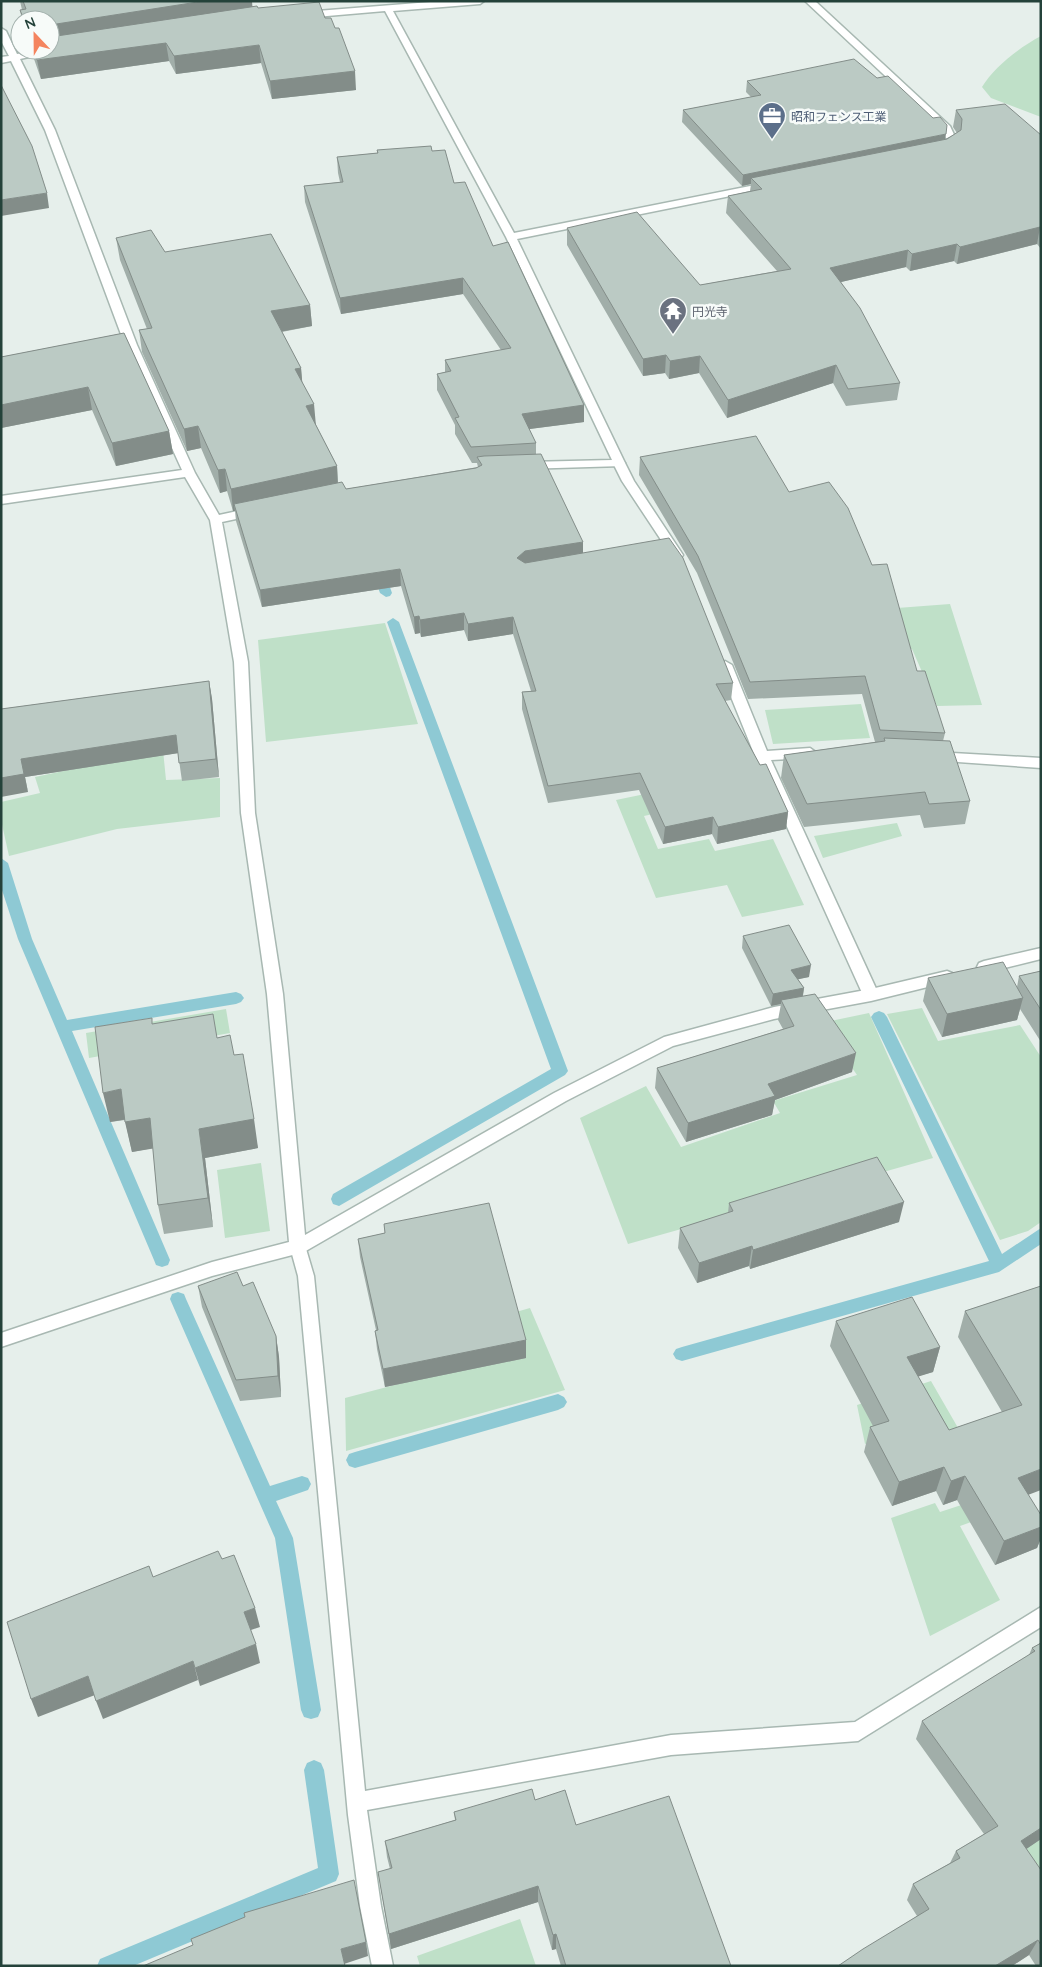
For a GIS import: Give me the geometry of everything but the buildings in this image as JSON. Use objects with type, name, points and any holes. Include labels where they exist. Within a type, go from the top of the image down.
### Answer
[{"type":"street","points":[[291,16],[480,1]]},
{"type":"street","points":[[809,1],[947,128],[952,136],[951,147],[934,153]]},
{"type":"street","points":[[388,9],[511,237],[628,481],[668,550],[683,566]]},
{"type":"street","points":[[1,31],[10,48]]},
{"type":"street","points":[[16,60],[50,130],[131,345],[189,473],[216,520],[241,662],[248,813],[275,994],[298,1247],[306,1276],[324,1460],[332,1576],[357,1802],[372,1924],[383,1966]]},
{"type":"street","points":[[511,237],[778,183]]},
{"type":"street","points":[[513,466],[619,463]]},
{"type":"street","points":[[1,500],[189,473]]},
{"type":"street","points":[[216,520],[264,510]]},
{"type":"street","points":[[721,656],[762,756],[871,995]]},
{"type":"street","points":[[762,756],[820,753]]},
{"type":"street","points":[[916,756],[1041,763]]},
{"type":"street","points":[[1,1340],[212,1269],[298,1247],[560,1097],[669,1041],[774,1013],[871,995],[1041,953]]},
{"type":"street","points":[[357,1802],[671,1745],[858,1731],[1041,1616]]},
{"type":"green space","points":[[1041,36],[1041,117],[991,98],[982,87],[993,72],[1008,58]]},
{"type":"green space","points":[[950,604],[982,705],[937,706],[912,649],[876,651],[884,609]]},
{"type":"green space","points":[[385,623],[418,724],[266,742],[258,640]]},
{"type":"green space","points":[[861,704],[870,738],[773,744],[765,710]]},
{"type":"green space","points":[[163,750],[166,780],[220,778],[220,817],[117,829],[9,856],[1,820],[1,802],[40,793],[35,777]]},
{"type":"green space","points":[[645,794],[653,814],[644,816],[658,849],[709,839],[715,851],[773,839],[804,905],[742,917],[727,885],[656,898],[616,800]]},
{"type":"green space","points":[[897,823],[902,836],[823,858],[814,836]]},
{"type":"green space","points":[[922,1008],[938,1041],[1020,1025],[1041,1057],[1041,1222],[1028,1231],[1000,1240],[887,1014]]},
{"type":"green space","points":[[226,1009],[230,1033],[89,1058],[86,1033]]},
{"type":"green space","points":[[869,1013],[933,1158],[628,1244],[580,1118],[646,1086],[681,1147],[780,1113],[773,1101],[857,1075],[821,1023]]},
{"type":"green space","points":[[261,1163],[270,1231],[225,1238],[217,1170]]},
{"type":"green space","points":[[530,1308],[565,1390],[346,1451],[345,1398],[490,1360],[480,1322]]},
{"type":"green space","points":[[931,1381],[965,1440],[927,1423],[865,1444],[857,1405]]},
{"type":"green space","points":[[995,1494],[1005,1510],[960,1526],[1000,1600],[930,1636],[891,1518],[935,1503],[940,1512]]},
{"type":"green space","points":[[1041,1818],[1041,1883],[1006,1832]]},
{"type":"green space","points":[[520,1919],[536,1966],[420,1966],[417,1956]]},
{"type":"waterway","points":[[378,570],[386,593]]},
{"type":"waterway","points":[[339,1199],[560,1071],[393,622]]},
{"type":"waterway","points":[[1,863],[25,939],[162,1260]]},
{"type":"waterway","points":[[63,1027],[236,998]]},
{"type":"waterway","points":[[879,1017],[999,1265]]},
{"type":"waterway","points":[[999,1265],[1041,1235]]},
{"type":"waterway","points":[[682,1354],[999,1265]]},
{"type":"waterway","points":[[178,1299],[265,1496]]},
{"type":"waterway","points":[[355,1460],[558,1402]]},
{"type":"waterway","points":[[265,1496],[302,1484]]},
{"type":"waterway","points":[[265,1496],[284,1538],[311,1710]]},
{"type":"waterway","points":[[107,1966],[329,1874],[314,1770]]},
{"type":"place","name":"昭和フェンス工業","points":[[772,140]]},
{"type":"place","name":"円光寺","points":[[673,335]]}]
